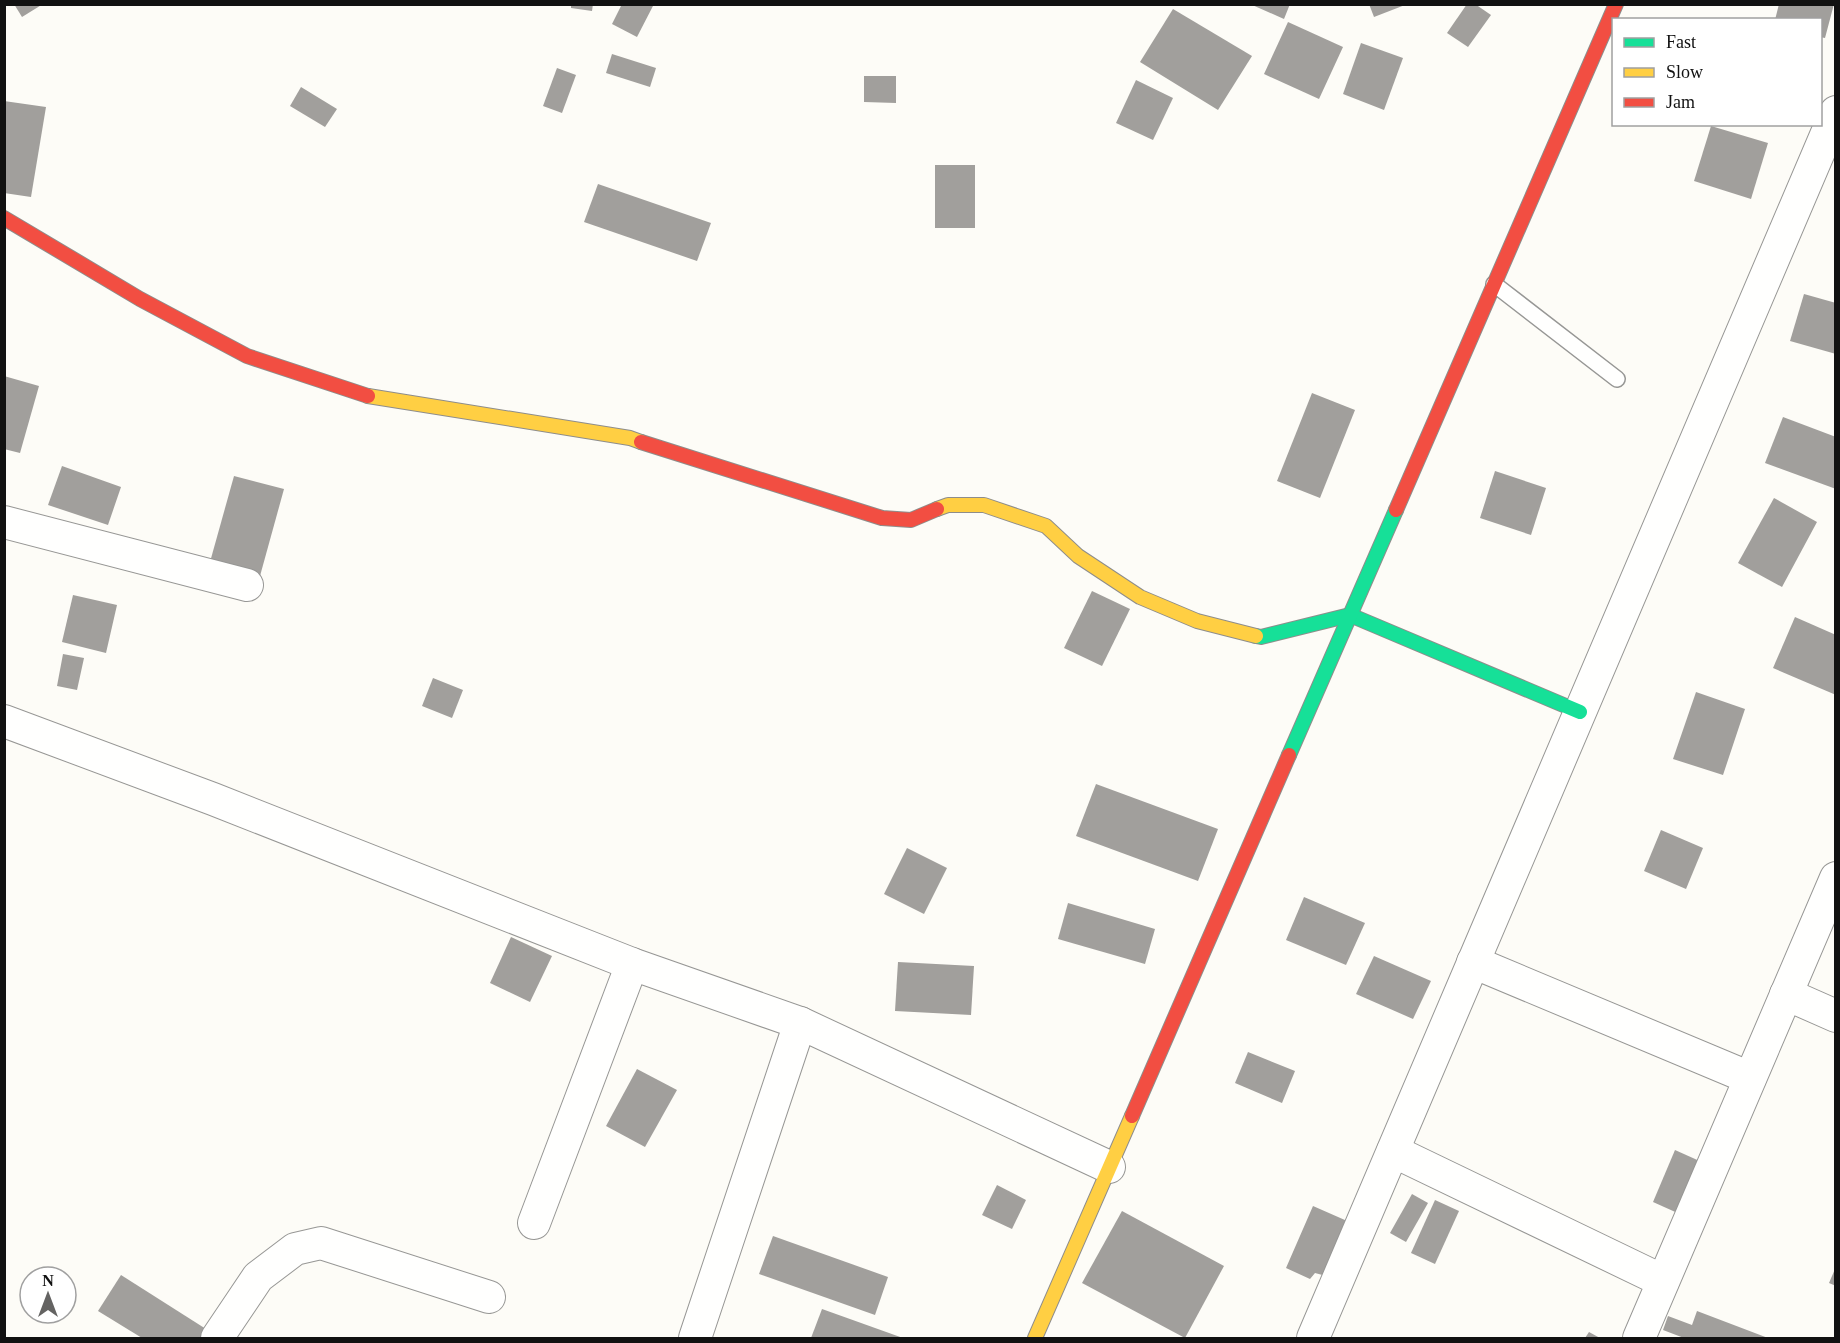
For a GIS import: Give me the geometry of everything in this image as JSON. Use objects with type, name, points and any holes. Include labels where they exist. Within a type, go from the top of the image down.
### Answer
[{"type":"street","points":[[1035,1338],[1616,4]]},
{"type":"street","points":[[1313,1338],[1836,111]]},
{"type":"street","points":[[4,218],[140,299],[247,356],[369,396],[630,438],[882,518],[911,520],[948,505],[984,505],[1046,526],[1078,556],[1140,597],[1197,621],[1261,638],[1350,615],[1580,712]]},
{"type":"street","points":[[4,522],[247,585]]},
{"type":"street","points":[[4,721],[213,799],[632,964],[800,1023],[1109,1167]]},
{"type":"street","points":[[1639,1338],[1836,878]]},
{"type":"street","points":[[1473,962],[1750,1078]]},
{"type":"street","points":[[534,1223],[632,964]]},
{"type":"street","points":[[1786,994],[1836,1016]]},
{"type":"street","points":[[695,1338],[800,1023]]},
{"type":"street","points":[[1393,1151],[1663,1281]]},
{"type":"street","points":[[217,1338],[258,1277],[295,1249],[321,1244],[489,1297]]},
{"type":"lane","points":[[1494,284],[1617,379]]},
{"type":"building","points":[[14,4],[43,4],[22,17]]},
{"type":"building","points":[[571,4],[593,4],[592,11],[571,8]]},
{"type":"building","points":[[622,4],[654,4],[637,37],[612,24]]},
{"type":"building","points":[[1250,4],[1290,4],[1284,19]]},
{"type":"building","points":[[1369,4],[1405,4],[1405,5],[1374,17]]},
{"type":"building","points":[[1467,4],[1475,4],[1491,15],[1468,47],[1447,33]]},
{"type":"building","points":[[1779,4],[1834,4],[1825,38],[1822,37],[1822,18],[1776,18]]},
{"type":"building","points":[[1173,9],[1252,56],[1218,110],[1140,62]]},
{"type":"building","points":[[1288,22],[1343,47],[1319,99],[1264,74]]},
{"type":"building","points":[[1361,43],[1403,58],[1384,110],[1343,94]]},
{"type":"building","points":[[612,54],[656,68],[650,87],[606,73]]},
{"type":"building","points":[[557,68],[576,75],[562,113],[543,106]]},
{"type":"building","points":[[864,76],[896,76],[896,103],[864,102]]},
{"type":"building","points":[[1136,80],[1173,98],[1153,140],[1116,123]]},
{"type":"building","points":[[301,87],[337,109],[325,127],[290,106]]},
{"type":"building","points":[[4,101],[46,107],[31,197],[4,193]]},
{"type":"building","points":[[1711,126],[1768,143],[1751,199],[1694,181]]},
{"type":"building","points":[[935,165],[975,165],[975,228],[935,228]]},
{"type":"building","points":[[598,184],[711,223],[697,261],[584,222]]},
{"type":"building","points":[[1804,294],[1836,303],[1836,354],[1790,341]]},
{"type":"building","points":[[4,376],[39,386],[20,453],[4,449]]},
{"type":"building","points":[[1312,393],[1355,410],[1320,498],[1277,481]]},
{"type":"building","points":[[1783,417],[1836,437],[1836,489],[1765,463]]},
{"type":"building","points":[[62,466],[121,487],[108,525],[48,505]]},
{"type":"building","points":[[1495,471],[1546,488],[1531,535],[1480,518]]},
{"type":"building","points":[[234,476],[284,489],[260,576],[210,562]]},
{"type":"building","points":[[1774,498],[1817,522],[1782,587],[1738,563]]},
{"type":"building","points":[[1092,591],[1130,609],[1102,666],[1064,648]]},
{"type":"building","points":[[73,595],[117,605],[106,653],[62,642]]},
{"type":"building","points":[[1795,617],[1836,635],[1836,695],[1773,668]]},
{"type":"building","points":[[63,654],[84,658],[77,690],[57,686]]},
{"type":"building","points":[[433,678],[463,690],[452,718],[422,706]]},
{"type":"building","points":[[1696,692],[1745,709],[1723,775],[1673,759]]},
{"type":"building","points":[[1096,784],[1218,829],[1198,881],[1076,836]]},
{"type":"building","points":[[1661,830],[1703,848],[1686,889],[1644,871]]},
{"type":"building","points":[[907,848],[947,868],[924,914],[884,894]]},
{"type":"building","points":[[1304,897],[1365,923],[1346,965],[1286,940]]},
{"type":"building","points":[[1068,903],[1155,929],[1145,964],[1058,939]]},
{"type":"building","points":[[511,937],[552,956],[530,1002],[490,983]]},
{"type":"building","points":[[1374,956],[1431,981],[1413,1019],[1356,994]]},
{"type":"building","points":[[898,962],[974,966],[971,1015],[895,1011]]},
{"type":"building","points":[[1248,1052],[1295,1071],[1282,1103],[1235,1083]]},
{"type":"building","points":[[637,1069],[677,1090],[645,1147],[606,1126]]},
{"type":"building","points":[[1675,1150],[1704,1163],[1682,1215],[1653,1202]]},
{"type":"building","points":[[997,1185],[1026,1200],[1012,1229],[982,1215]]},
{"type":"building","points":[[1412,1194],[1428,1203],[1406,1242],[1390,1233]]},
{"type":"building","points":[[1435,1200],[1459,1211],[1435,1264],[1411,1253]]},
{"type":"building","points":[[1313,1206],[1354,1224],[1330,1277],[1315,1273],[1310,1279],[1286,1268]]},
{"type":"building","points":[[1122,1211],[1224,1266],[1185,1338],[1082,1283]]},
{"type":"building","points":[[773,1236],[888,1277],[875,1315],[759,1274]]},
{"type":"building","points":[[1836,1269],[1836,1286],[1829,1283]]},
{"type":"building","points":[[121,1275],[206,1329],[200,1338],[142,1338],[98,1311]]},
{"type":"building","points":[[822,1309],[903,1338],[811,1338]]},
{"type":"building","points":[[1697,1311],[1768,1338],[1684,1338],[1663,1330],[1668,1316],[1692,1325]]},
{"type":"building","points":[[1589,1332],[1600,1338],[1585,1338]]},
{"type":"traffic: fast","points":[[1289,755],[1396,510]]},
{"type":"traffic: fast","points":[[1256,636],[1261,637],[1350,615],[1580,712]]},
{"type":"traffic: slow","points":[[368,396],[630,438],[641,442]]},
{"type":"traffic: slow","points":[[937,509],[948,505],[984,505],[1046,526],[1078,556],[1140,597],[1197,621],[1256,636]]},
{"type":"traffic: slow","points":[[1035,1338],[1132,1116]]},
{"type":"traffic: jam","points":[[1396,510],[1616,4]]},
{"type":"traffic: jam","points":[[4,218],[140,299],[247,356],[368,396]]},
{"type":"traffic: jam","points":[[641,442],[882,518],[911,520],[937,509]]},
{"type":"traffic: jam","points":[[1132,1116],[1289,755]]}]
